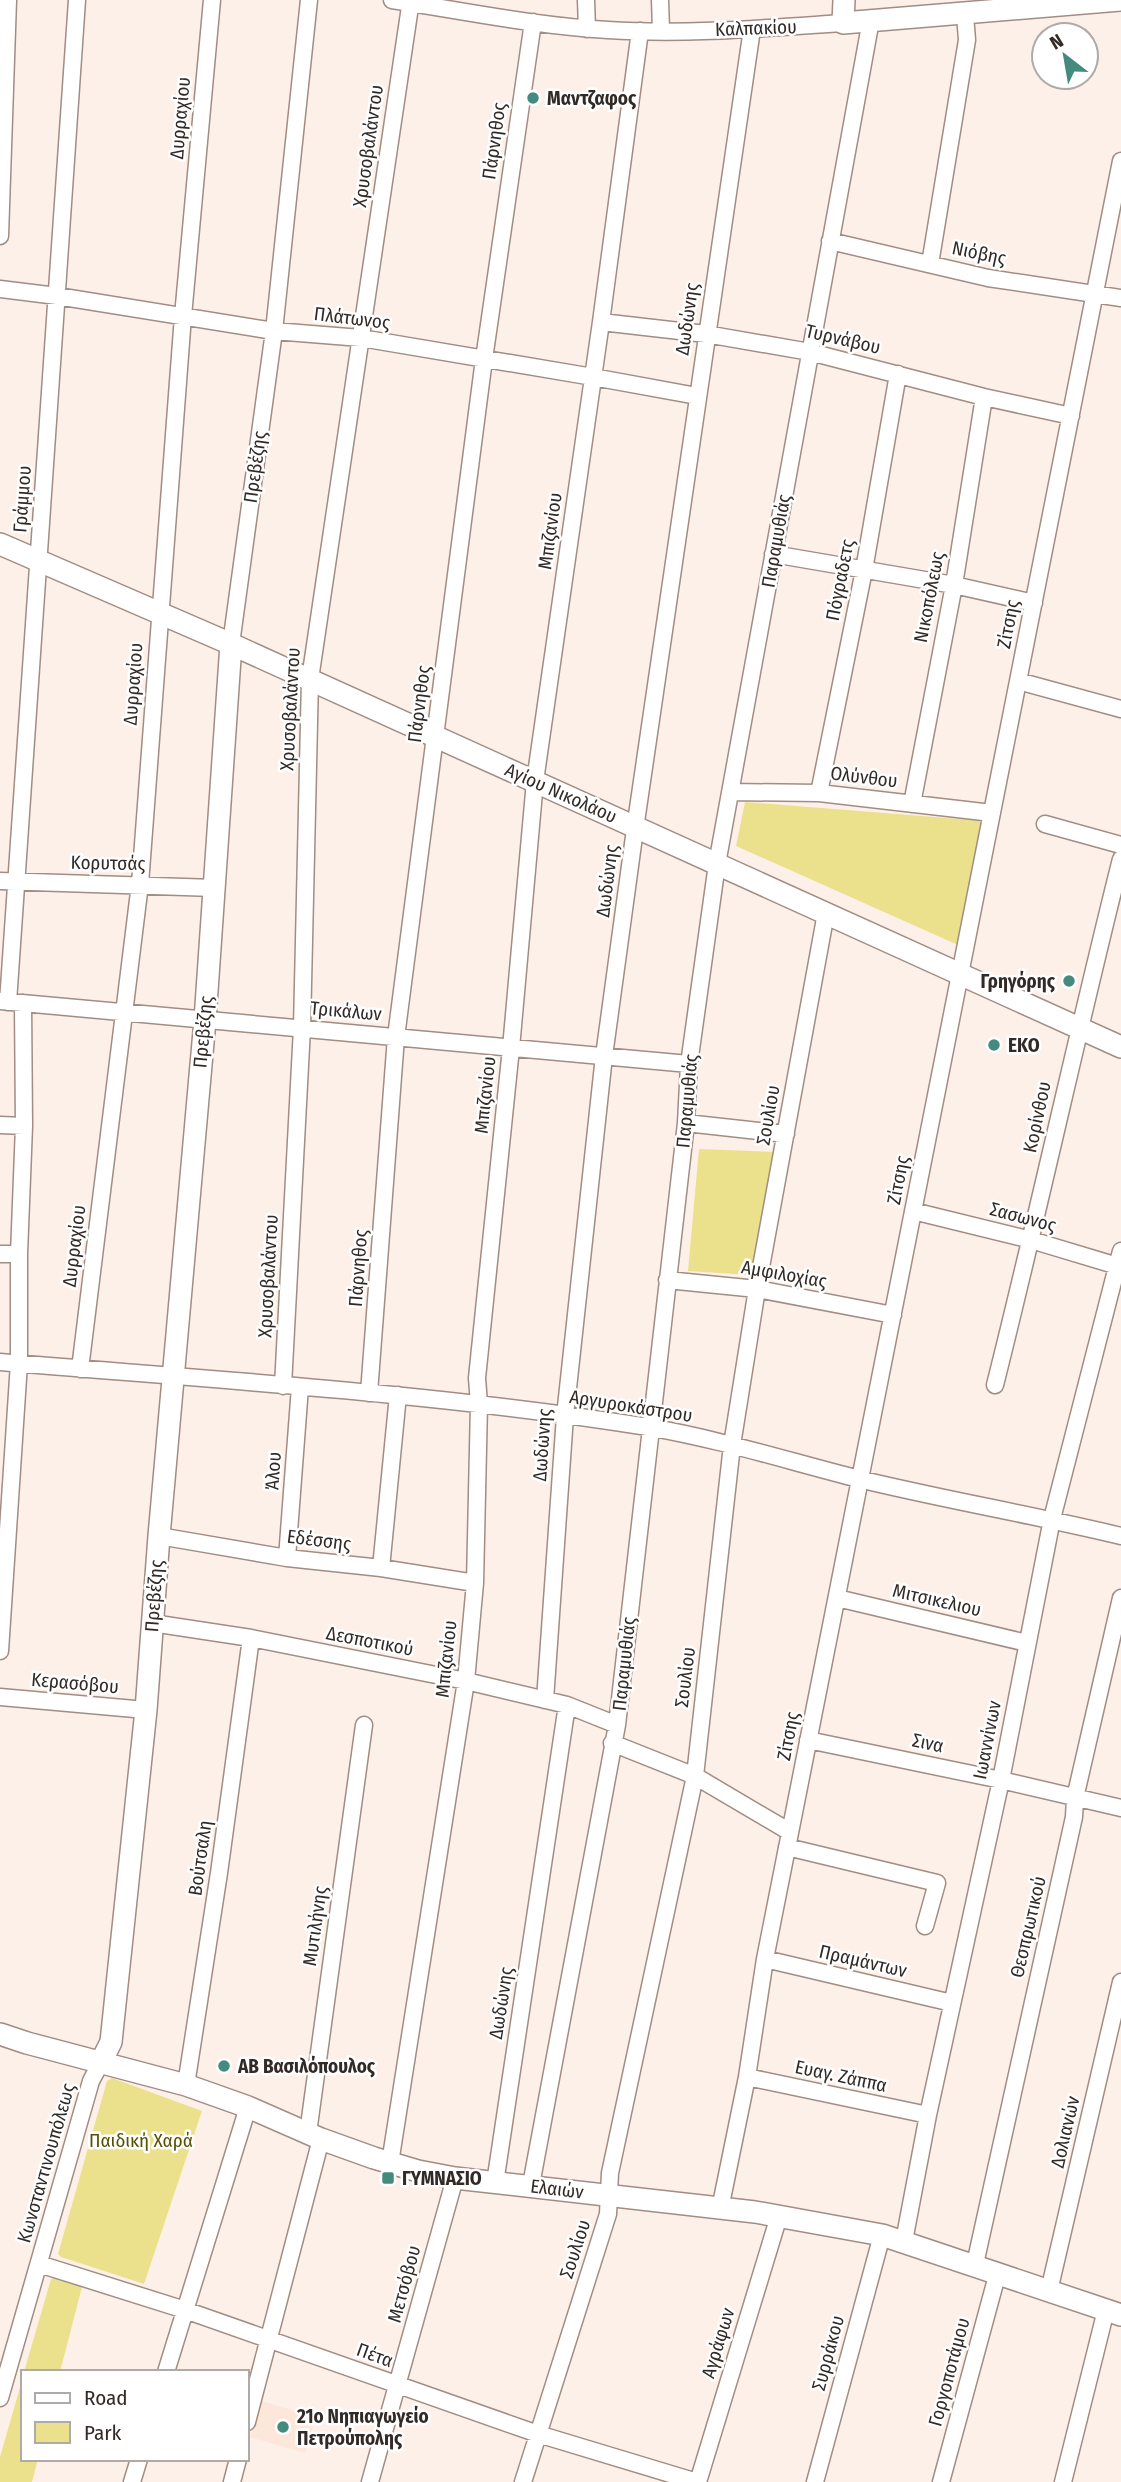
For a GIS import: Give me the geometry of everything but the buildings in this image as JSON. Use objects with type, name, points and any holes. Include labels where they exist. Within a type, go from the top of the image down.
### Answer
[{"type":"street","points":[[0,1],[8,0],[0,236]]},
{"type":"street","name":"Γράμμου","points":[[0,1651],[19,1363],[19,1254],[24,1126],[10,1002],[8,881],[39,561],[78,0]]},
{"type":"street","name":"Δυρραχίου","points":[[80,1368],[140,884],[183,316],[212,0]]},
{"type":"street","name":"Πρεβέζης","points":[[100,2062],[110,2042],[146,1710],[205,1020],[231,644],[274,331],[309,0]]},
{"type":"street","name":"Καλπακίου","points":[[392,0],[587,29],[639,31],[752,29],[843,23],[960,10],[1121,0]]},
{"type":"street","points":[[586,0],[587,29]]},
{"type":"street","points":[[660,0],[662,30]]},
{"type":"street","points":[[843,23],[844,0]]},
{"type":"street","name":"Χρυσοβαλάντου","points":[[291,1386],[310,680],[411,1]]},
{"type":"street","points":[[930,264],[967,40],[960,10]]},
{"type":"street","name":"Παραμυθιάς","points":[[531,2185],[617,1726],[649,1428],[686,1124],[689,1064],[717,864],[871,20]]},
{"type":"street","name":"Πάρνηθος","points":[[369,1393],[396,1037],[484,359],[533,22]]},
{"type":"street","name":"Δωδώνης","points":[[545,1700],[565,1416],[604,1056],[752,29]]},
{"type":"street","name":"Μπιζανίου","points":[[390,2163],[466,1681],[475,1583],[479,1404],[477,1378],[535,782],[601,323],[639,31]]},
{"type":"street","name":"Ζίτσης","points":[[720,2208],[747,2077],[765,1959],[1121,161]]},
{"type":"street","name":"Νιόβης","points":[[831,241],[988,278],[1121,298]]},
{"type":"street","name":"Πλάτωνος","points":[[0,289],[274,331],[361,338],[697,396]]},
{"type":"street","name":"Τυρνάβου","points":[[601,323],[706,334],[810,352],[984,397],[1071,416]]},
{"type":"street","name":"Πόγραδετς","points":[[819,793],[864,570],[898,374]]},
{"type":"street","name":"Nικοπόλεως","points":[[912,804],[954,585],[984,397]]},
{"type":"street","name":"Αγίου Νικολάου","points":[[0,544],[231,644],[1121,1047]]},
{"type":"street","points":[[773,554],[954,585],[1034,603]]},
{"type":"street","points":[[1018,681],[1121,709]]},
{"type":"street","name":"Ολύνθου","points":[[730,792],[819,793],[992,813]]},
{"type":"street","points":[[1045,824],[1121,845]]},
{"type":"street","name":"Κορίνθου","points":[[995,1385],[1031,1240],[1078,1027],[1121,859]]},
{"type":"street","name":"Κορυτσάς","points":[[8,881],[215,888]]},
{"type":"street","name":"Σουλίου","points":[[523,2482],[608,2214],[610,2173],[695,1776],[733,1445],[757,1289],[827,914]]},
{"type":"street","name":"Τρικάλων","points":[[10,1002],[689,1064]]},
{"type":"street","points":[[686,1124],[786,1133]]},
{"type":"street","points":[[0,1125],[24,1126]]},
{"type":"street","name":"Σασωνος","points":[[913,1211],[1120,1261]]},
{"type":"street","points":[[0,1254],[19,1254]]},
{"type":"street","name":"Ιωαννίνων","points":[[905,2241],[928,2115],[1001,1780],[1052,1519],[1120,1261]]},
{"type":"street","name":"Αμφιλοχίας","points":[[667,1280],[757,1289],[892,1315]]},
{"type":"street","name":"Αργυροκάστρου","points":[[0,1362],[398,1395],[649,1428],[733,1445],[860,1479],[1121,1536]]},
{"type":"street","name":"Άλου","points":[[287,1558],[291,1386]]},
{"type":"street","points":[[381,1568],[398,1395]]},
{"type":"street","name":"Εδέσσης","points":[[159,1536],[287,1558],[381,1568],[475,1583]]},
{"type":"street","name":"Μιτσικελιου","points":[[837,1598],[1027,1643]]},
{"type":"street","name":"Θεσπρωτικού","points":[[975,2264],[1074,1817],[1075,1798],[1121,1598]]},
{"type":"street","name":"Δεσποτικού","points":[[152,1623],[251,1638],[466,1681],[567,1705],[617,1726]]},
{"type":"street","name":"Βούτσαλη","points":[[186,2084],[219,1873],[251,1638]]},
{"type":"street","name":"Κερασόβου","points":[[0,1697],[146,1710]]},
{"type":"street","name":"Δωδώνης","points":[[495,2183],[567,1705]]},
{"type":"street","name":"Μυτιλήνης","points":[[248,2418],[314,2136],[364,1725]]},
{"type":"street","name":"Σινα","points":[[808,1741],[1001,1780],[1121,1808]]},
{"type":"street","points":[[612,1743],[695,1776],[789,1840],[937,1883],[925,1926]]},
{"type":"street","name":"Πραμάντων","points":[[765,1959],[952,2003]]},
{"type":"street","name":"Δολιανών","points":[[1049,2291],[1121,1982]]},
{"type":"street","name":"Ελαιών","points":[[0,2034],[186,2084],[314,2136],[390,2163],[454,2178],[720,2208],[883,2235],[1117,2312]]},
{"type":"street","name":"Κωνσταντινουπόλεως","points":[[0,2398],[92,2081],[100,2062]]},
{"type":"street","name":"Ευαγ. Ζάππα","points":[[747,2077],[928,2115]]},
{"type":"street","points":[[167,2370],[248,2107]]},
{"type":"street","name":"Μετσόβου","points":[[370,2482],[454,2178]]},
{"type":"street","name":"Αγράφων","points":[[698,2482],[779,2216]]},
{"type":"street","name":"Συρράκου","points":[[815,2482],[883,2235]]},
{"type":"street","name":"Πέτα","points":[[39,2264],[184,2310],[538,2434],[698,2482]]},
{"type":"street","name":"Γοργοποτάμου","points":[[946,2481],[998,2272]]},
{"type":"street","points":[[1063,2482],[1117,2312]]},
{"type":"street","points":[[132,2482],[138,2461]]},
{"type":"street","points":[[232,2482],[237,2461]]},
{"type":"shaded area","name":"21ο Νηπιαγωγείο Πετρούπολης","points":[[261,2401],[316,2417],[305,2453],[250,2437]]},
{"type":"green space","points":[[745,802],[985,821],[958,945],[736,846]]},
{"type":"green space","points":[[699,1149],[778,1152],[750,1275],[688,1271]]},
{"type":"green space","name":"Παιδική Χαρά","points":[[112,2078],[202,2111],[144,2284],[58,2254],[107,2081]]},
{"type":"green space","points":[[51,2279],[82,2287],[61,2370],[25,2370]]},
{"type":"green space","points":[[21,2384],[21,2461],[37,2461],[32,2482],[0,2482],[0,2457]]},
{"type":"place","name":"Μαντζαφος","points":[[533,98]]},
{"type":"place","name":"Γρηγόρης","points":[[1069,981]]},
{"type":"place","name":"EKO","points":[[994,1045]]},
{"type":"place","name":"ΑΒ Βασιλόπουλος","points":[[224,2066]]},
{"type":"place","name":"ΓΥΜΝΑΣΙΟ","points":[[388,2178]]},
{"type":"place","name":"21ο Νηπιαγωγείο Πετρούπολης","points":[[283,2427]]}]
